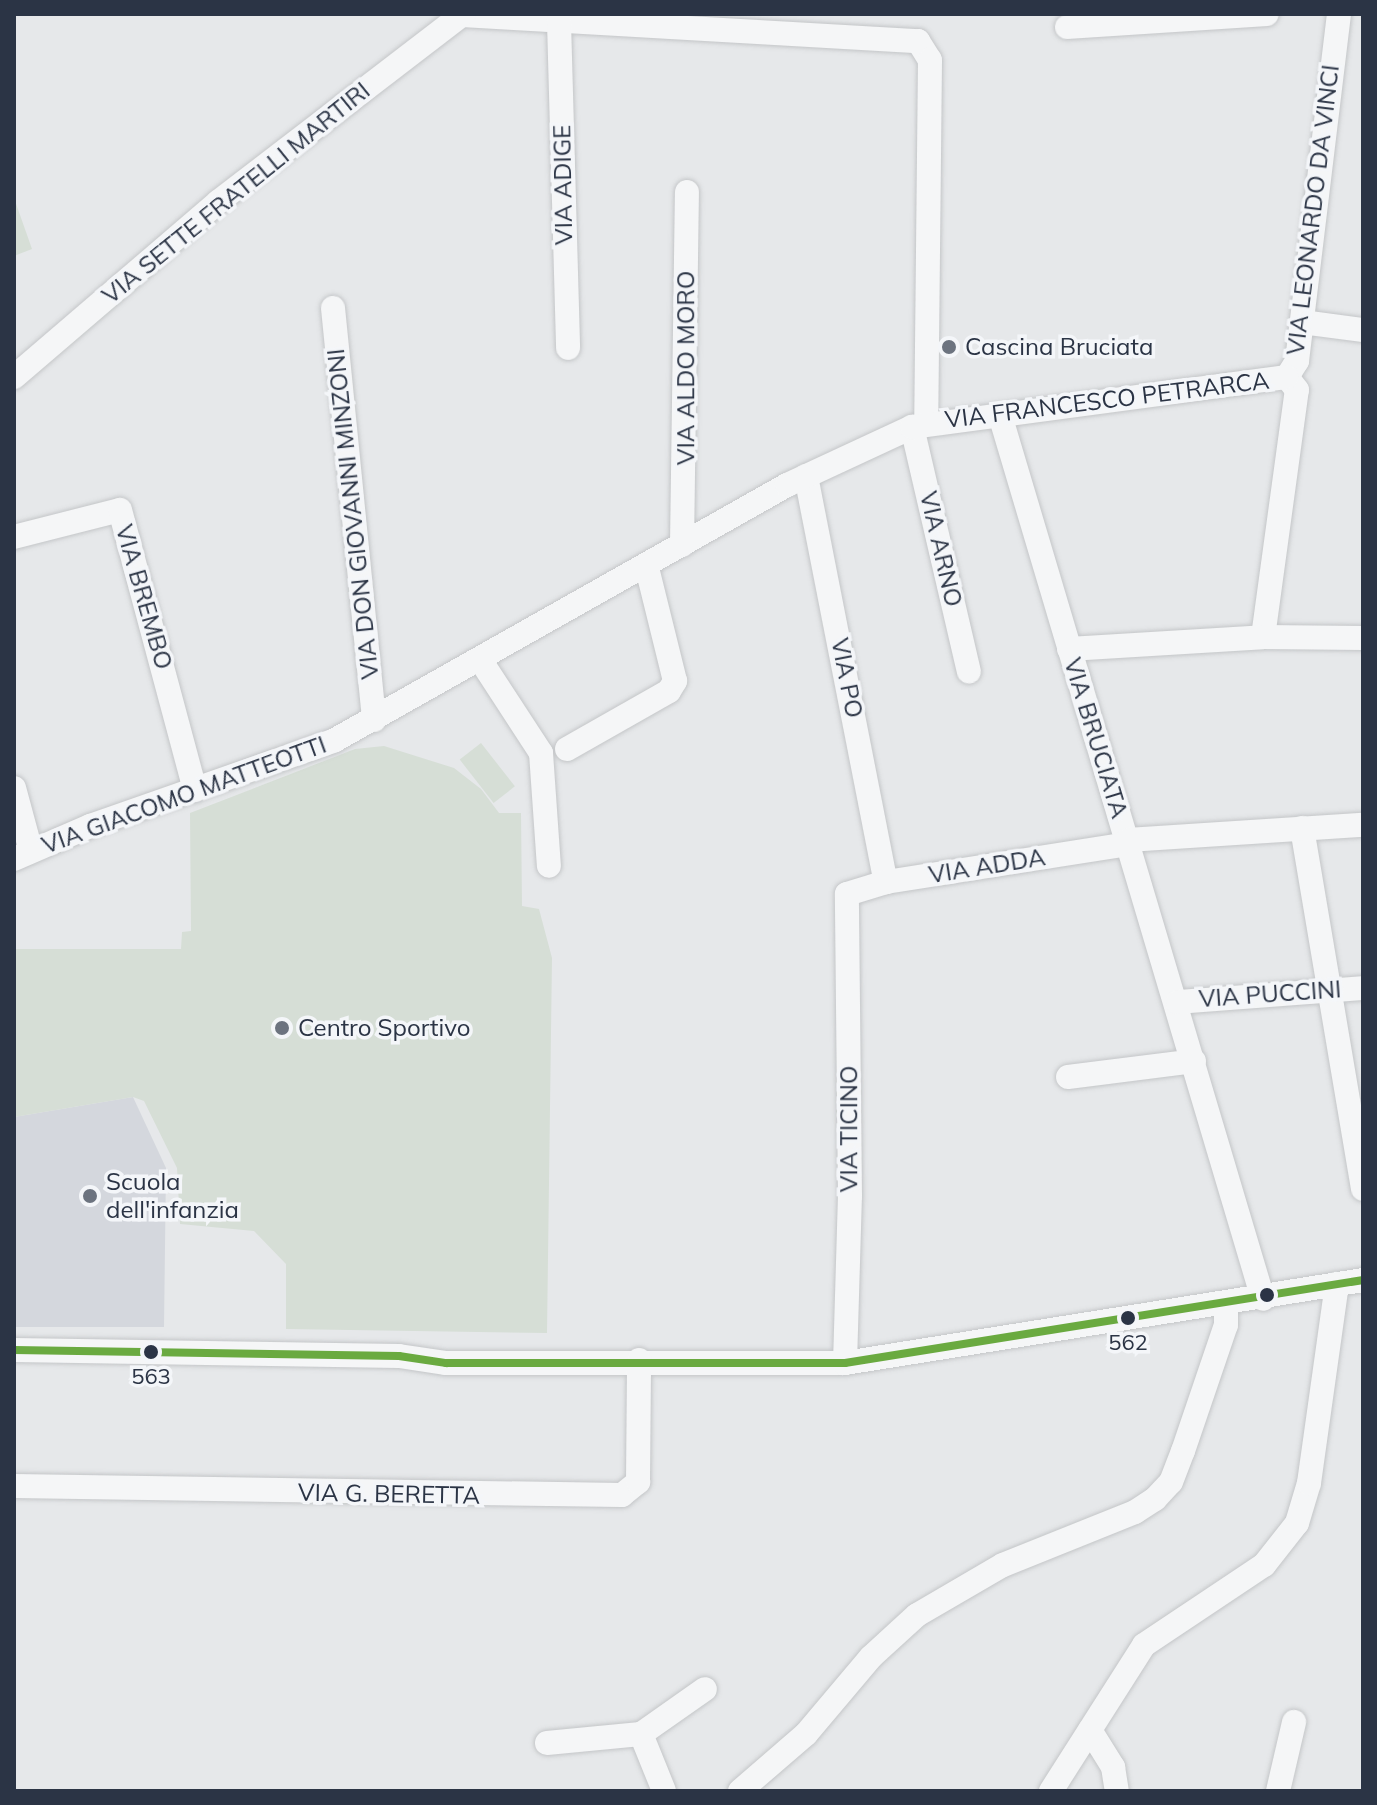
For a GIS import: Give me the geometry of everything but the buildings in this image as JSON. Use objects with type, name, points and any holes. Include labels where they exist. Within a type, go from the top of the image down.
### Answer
[{"type":"street","points":[[463,14],[559,22],[812,25],[918,41],[930,60],[919,425]]},
{"type":"street","name":"VIA SETTE FRATELLI MARTIRI","points":[[14,377],[218,202],[463,14]]},
{"type":"street","points":[[1067,27],[1267,14]]},
{"type":"street","name":"VIA LEONARDO DA VINCI","points":[[1263,637],[1297,390],[1287,377],[1297,361],[1337,14]]},
{"type":"street","name":"VIA ADIGE","points":[[559,22],[568,348]]},
{"type":"street","name":"VIA ALDO MORO","points":[[682,545],[687,192]]},
{"type":"street","name":"VIA DON GIOVANNI MINZONI","points":[[333,308],[374,720]]},
{"type":"street","points":[[1302,322],[1363,330]]},
{"type":"street","name":"VIA FRANCESCO PETRARCA","points":[[919,425],[1287,377]]},
{"type":"street","name":"VIA BRUCIATA","points":[[1000,415],[1178,1002],[1263,1299]]},
{"type":"street","name":"VIA GIACOMO MATTEOTTI","points":[[22,855],[195,790],[301,755],[374,720],[481,661],[806,476],[919,425]]},
{"type":"street","name":"VIA ARNO","points":[[919,425],[969,671]]},
{"type":"street","name":"VIA PO","points":[[806,476],[886,882]]},
{"type":"street","name":"VIA BREMBO","points":[[14,537],[120,510],[195,790]]},
{"type":"street","points":[[567,749],[669,691],[675,681],[647,568]]},
{"type":"street","points":[[1069,649],[1263,637],[1363,638]]},
{"type":"street","points":[[481,661],[541,753],[549,866]]},
{"type":"street","points":[[14,788],[22,855]]},
{"type":"street","name":"VIA ADDA","points":[[847,894],[886,882],[1128,842],[1363,825]]},
{"type":"street","points":[[1302,828],[1363,1189]]},
{"type":"street","name":"VIA TICINO","points":[[845,1363],[850,1196],[847,894]]},
{"type":"street","name":"VIA PUCCINI","points":[[1178,1002],[1363,988]]},
{"type":"street","points":[[1068,1077],[1194,1061]]},
{"type":"street","points":[[14,1350],[399,1356],[446,1363],[639,1360],[845,1363],[1226,1305],[1363,1280]]},
{"type":"street","points":[[1051,1791],[1144,1645],[1264,1565],[1297,1523],[1309,1483],[1337,1284]]},
{"type":"street","points":[[740,1791],[806,1734],[871,1657],[917,1615],[1003,1565],[1135,1512],[1155,1499],[1171,1482],[1183,1451],[1226,1325],[1226,1305]]},
{"type":"street","name":"VIA G. BERETTA","points":[[14,1486],[622,1495],[638,1482],[639,1360]]},
{"type":"street","points":[[547,1743],[641,1734],[705,1689]]},
{"type":"street","points":[[1278,1791],[1294,1722]]},
{"type":"street","points":[[1090,1730],[1113,1767],[1117,1791]]},
{"type":"street","points":[[641,1734],[664,1791]]},
{"type":"shaded area","points":[[14,198],[32,249],[14,256]]},
{"type":"shaded area","points":[[481,743],[515,786],[494,803],[460,760]]},
{"type":"shaded area","name":"Centro Sportivo","points":[[384,746],[454,768],[481,789],[499,813],[521,813],[522,906],[539,909],[552,958],[547,1333],[286,1329],[286,1264],[254,1231],[180,1224],[177,1168],[144,1101],[133,1097],[14,1117],[14,949],[181,949],[182,932],[191,931],[190,813],[355,749]]},
{"type":"shaded area","name":"Scuola dell'infanzia","points":[[133,1097],[166,1168],[164,1327],[14,1327],[14,1117]]},
{"type":"transit line","points":[[14,1350],[399,1356],[446,1363],[845,1363],[1363,1280]]},
{"type":"place","name":"Cascina Bruciata","points":[[949,347]]},
{"type":"place","name":"Centro Sportivo","points":[[282,1028]]},
{"type":"place","name":"Scuola dell'infanzia","points":[[90,1196]]},
{"type":"place","name":"562","points":[[1128,1318]]},
{"type":"place","name":"563","points":[[151,1352]]}]
